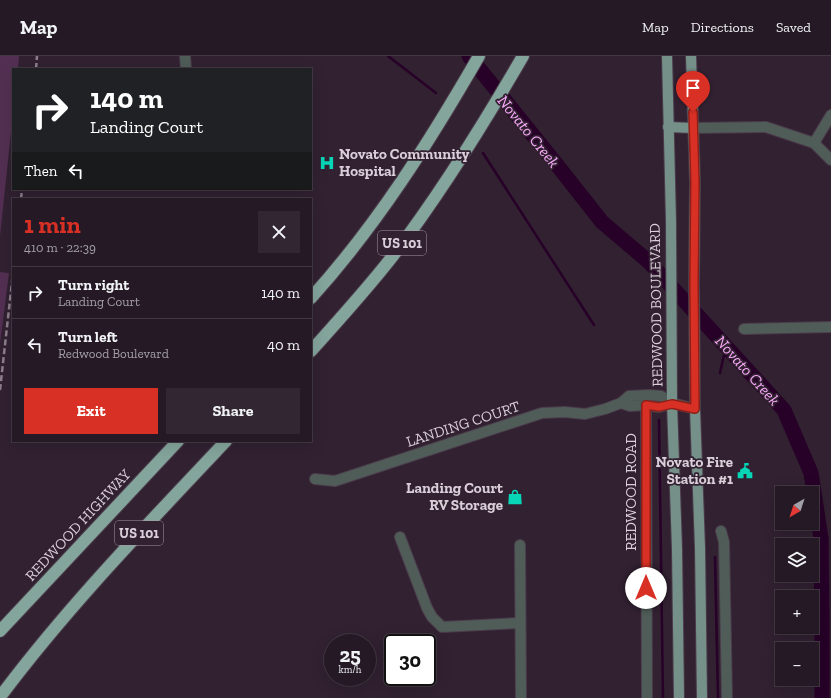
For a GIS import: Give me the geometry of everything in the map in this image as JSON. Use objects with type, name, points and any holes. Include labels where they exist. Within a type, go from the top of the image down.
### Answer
[{"type":"highway","name":"US 101","points":[[312,297],[362,238],[396,191],[424,149],[479,56]]},
{"type":"highway","name":"US 101","points":[[312,350],[392,258],[424,214],[482,127],[522,58]]},
{"type":"highway","name":"REDWOOD HIGHWAY","points":[[0,631],[177,442]]},
{"type":"highway","name":"US 101","points":[[0,697],[83,595],[225,442]]},
{"type":"main road","name":"REDWOOD BOULEVARD","points":[[667,56],[671,221],[672,404],[677,549],[679,698]]},
{"type":"main road","points":[[691,56],[695,182],[695,409],[700,548],[702,698]]},
{"type":"main road","points":[[668,127],[693,128]]},
{"type":"street","points":[[185,56],[186,68]]},
{"type":"street","points":[[814,143],[831,114]]},
{"type":"street","points":[[693,128],[766,127],[814,143],[831,160]]},
{"type":"street","points":[[744,329],[831,327]]},
{"type":"street","name":"LANDING COURT","points":[[315,479],[335,481],[542,413],[565,412],[585,414],[622,403],[629,396],[661,396],[672,404],[695,409]]},
{"type":"street","name":"LANDING COURT","points":[[622,403],[630,406],[646,405],[659,407],[672,404]]},
{"type":"street","name":"REDWOOD ROAD","points":[[646,405],[647,698]]},
{"type":"street","points":[[721,531],[724,542],[727,698]]},
{"type":"street","points":[[400,537],[427,608],[432,617],[442,627],[520,622]]},
{"type":"street","points":[[520,545],[521,698]]},
{"type":"shaded area","points":[[0,56],[19,56],[18,68],[12,68],[12,122],[0,236]]},
{"type":"shaded area","points":[[0,272],[9,273],[0,344]]},
{"type":"waterway","points":[[388,56],[436,93]]},
{"type":"waterway","name":"Novato Creek","points":[[469,56],[602,222],[649,262],[784,410],[811,473],[821,538],[822,698]]},
{"type":"waterway","points":[[483,153],[594,325]]},
{"type":"waterway","points":[[720,373],[726,346]]},
{"type":"waterway","points":[[659,420],[663,698]]},
{"type":"waterway","points":[[715,557],[718,698]]},
{"type":"railway","points":[[36,68],[37,56]]},
{"type":"railway","points":[[21,198],[22,190]]},
{"type":"railway","points":[[0,390],[12,282]]},
{"type":"place","name":"Novato Community Hospital","points":[[327,163]]},
{"type":"place","name":"Novato Fire Station #1","points":[[745,471]]},
{"type":"place","name":"Landing Court RV Storage","points":[[515,497]]},
{"type":"route","points":[[646,588],[646,405],[659,407],[672,404],[695,409],[695,182],[693,112]]}]
